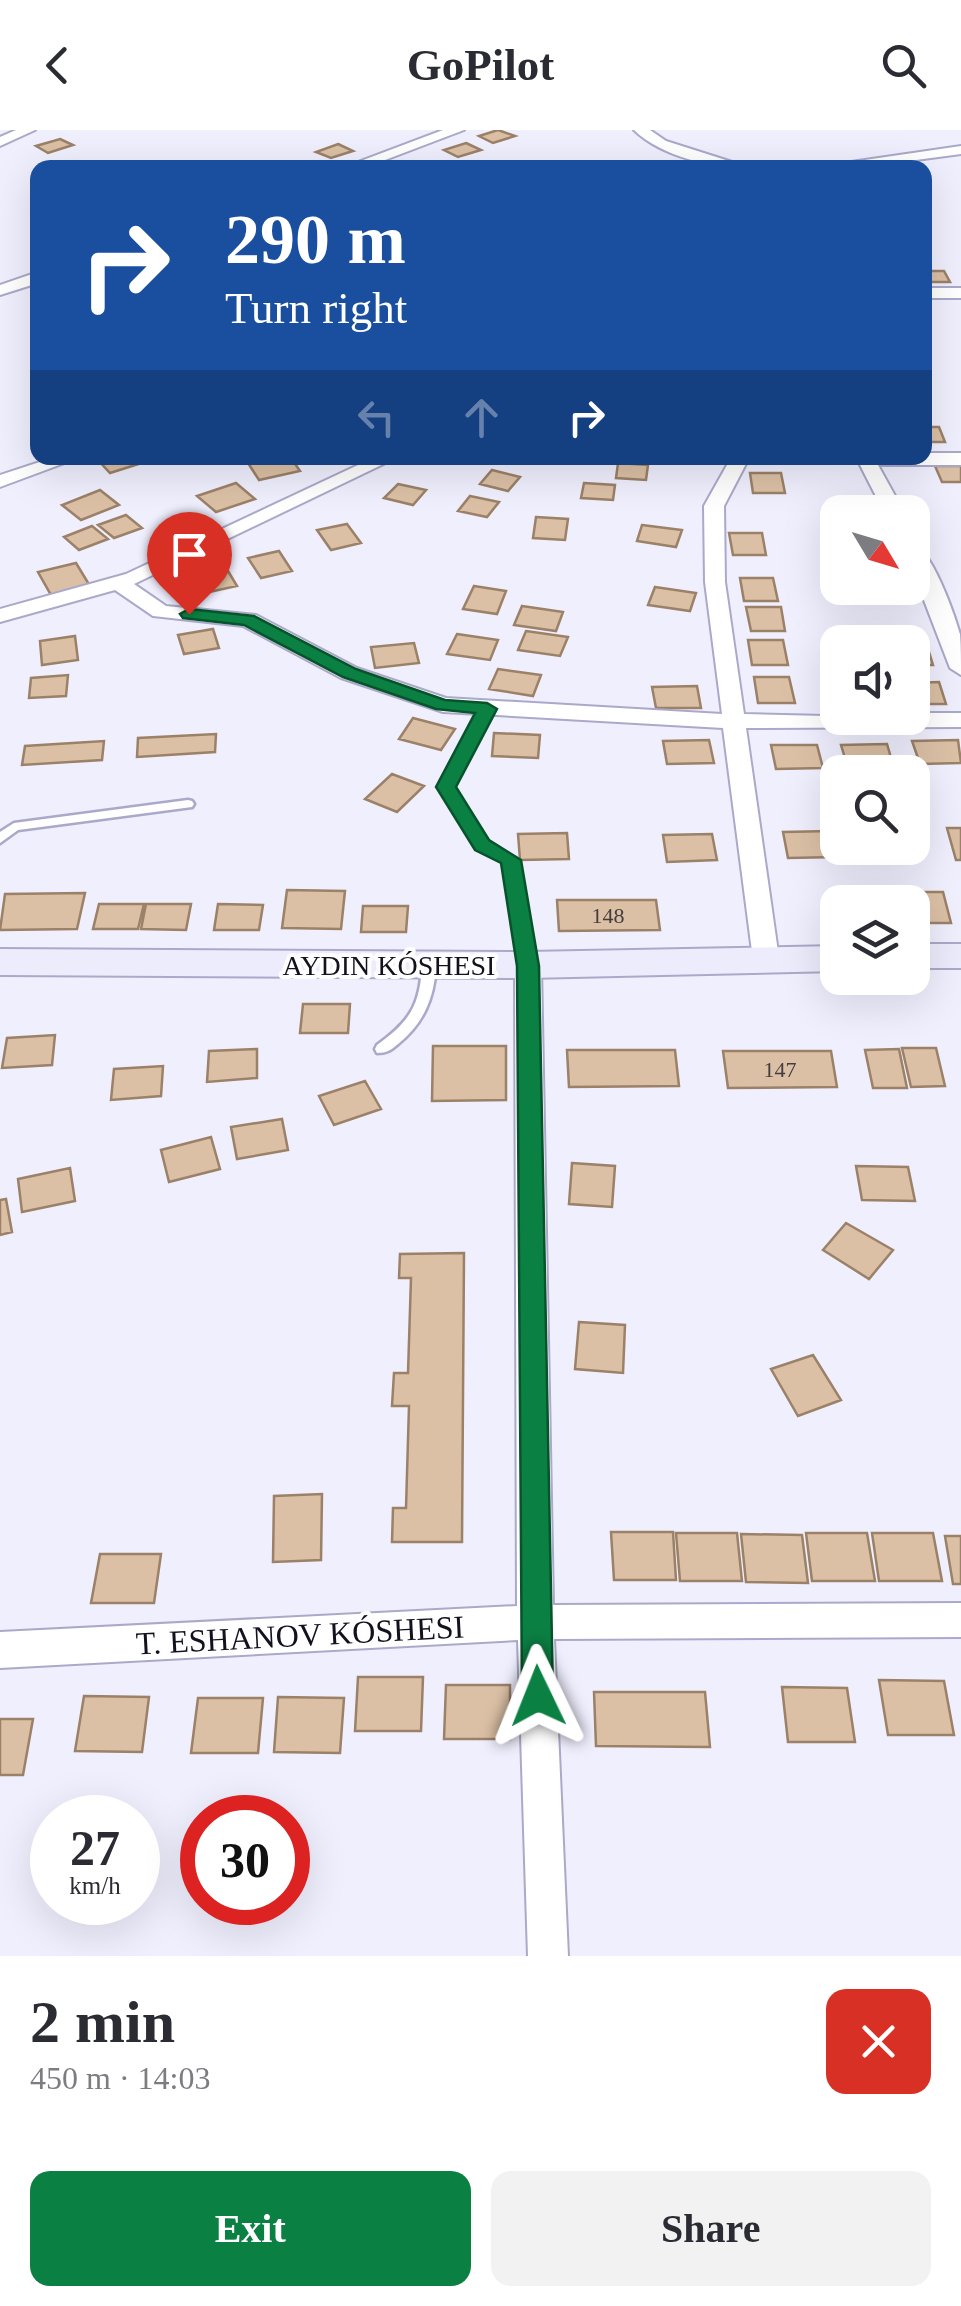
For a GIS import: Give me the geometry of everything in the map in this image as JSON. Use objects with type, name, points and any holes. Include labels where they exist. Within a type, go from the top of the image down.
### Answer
[{"type":"street","points":[[0,142],[28,130]]},
{"type":"street","points":[[372,160],[457,130]]},
{"type":"street","points":[[641,130],[661,144],[716,160]]},
{"type":"street","points":[[880,160],[961,150]]},
{"type":"street","points":[[0,290],[30,280]]},
{"type":"street","points":[[932,294],[961,293]]},
{"type":"street","points":[[932,458],[961,458]]},
{"type":"street","points":[[0,481],[47,465]]},
{"type":"street","points":[[0,616],[119,583],[372,465]]},
{"type":"street","points":[[736,465],[714,506],[715,582],[766,959]]},
{"type":"street","points":[[869,465],[885,495]]},
{"type":"street","points":[[119,583],[160,612],[248,620],[349,673],[442,705],[735,722],[961,720]]},
{"type":"street","points":[[930,583],[961,668]]},
{"type":"street","points":[[930,956],[961,956]]},
{"type":"street","points":[[0,962],[528,966],[820,958]]},
{"type":"street","points":[[528,966],[535,1622],[548,1956]]},
{"type":"street","name":"T. ESHANOV KÓSHESI","points":[[0,1650],[535,1622],[961,1620]]},
{"type":"lane","points":[[487,709],[446,787],[482,845],[510,860],[528,966]]},
{"type":"lane","points":[[0,839],[14,827],[188,804]]},
{"type":"lane","points":[[382,1048],[412,1028],[429,986],[430,966]]},
{"type":"building","points":[[498,130],[515,136],[493,143],[479,136]]},
{"type":"building","points":[[60,139],[73,145],[48,153],[36,146]]},
{"type":"building","points":[[466,143],[481,150],[458,157],[444,150]]},
{"type":"building","points":[[338,144],[353,151],[331,158],[316,152]]},
{"type":"building","points":[[932,271],[944,271],[950,282],[932,282]]},
{"type":"building","points":[[932,427],[939,427],[945,442],[932,442]]},
{"type":"building","points":[[103,465],[135,465],[110,473]]},
{"type":"building","points":[[249,465],[296,465],[300,471],[259,480]]},
{"type":"building","points":[[618,465],[648,465],[646,480],[616,478]]},
{"type":"building","points":[[935,466],[961,466],[961,482],[942,482]]},
{"type":"building","points":[[492,470],[520,477],[508,491],[480,484]]},
{"type":"building","points":[[750,473],[781,473],[785,493],[753,493]]},
{"type":"building","points":[[236,483],[255,499],[216,512],[197,496]]},
{"type":"building","points":[[584,483],[615,485],[613,500],[581,498]]},
{"type":"building","points":[[398,484],[426,490],[413,505],[384,498]]},
{"type":"building","points":[[100,490],[119,505],[81,520],[62,505]]},
{"type":"building","points":[[470,496],[499,502],[487,517],[458,511]]},
{"type":"building","points":[[126,515],[142,528],[114,538],[98,525]]},
{"type":"building","points":[[536,517],[568,519],[565,540],[533,538]]},
{"type":"building","points":[[347,524],[361,543],[331,550],[317,530]]},
{"type":"building","points":[[642,525],[682,530],[676,547],[637,541]]},
{"type":"building","points":[[92,526],[108,539],[79,550],[64,537]]},
{"type":"building","points":[[729,533],[762,533],[766,555],[733,555]]},
{"type":"building","points":[[279,551],[292,571],[261,578],[248,558]]},
{"type":"building","points":[[76,563],[90,586],[51,595],[38,572]]},
{"type":"building","points":[[225,566],[237,586],[191,596],[180,576]]},
{"type":"building","points":[[740,578],[773,578],[778,601],[744,601]]},
{"type":"building","points":[[474,586],[506,591],[497,614],[463,609]]},
{"type":"building","points":[[655,587],[696,593],[690,611],[648,605]]},
{"type":"building","points":[[522,606],[563,612],[556,631],[514,625]]},
{"type":"building","points":[[746,607],[781,607],[785,631],[751,631]]},
{"type":"building","points":[[213,629],[219,648],[184,654],[178,635]]},
{"type":"building","points":[[526,631],[568,637],[560,656],[518,650]]},
{"type":"building","points":[[457,634],[498,640],[490,660],[447,654]]},
{"type":"building","points":[[75,636],[78,660],[42,665],[40,641]]},
{"type":"building","points":[[748,640],[783,640],[788,665],[752,665]]},
{"type":"building","points":[[414,643],[419,663],[375,668],[371,647]]},
{"type":"building","points":[[498,669],[541,675],[533,696],[489,689]]},
{"type":"building","points":[[68,675],[66,696],[29,698],[31,678]]},
{"type":"building","points":[[754,677],[789,677],[795,703],[758,703]]},
{"type":"building","points":[[930,682],[939,682],[946,704],[930,704]]},
{"type":"building","points":[[697,686],[701,708],[656,708],[652,687]]},
{"type":"building","points":[[413,718],[455,729],[441,750],[399,739]]},
{"type":"building","points":[[494,733],[540,735],[538,758],[492,756]]},
{"type":"building","points":[[216,734],[215,752],[137,757],[138,738]]},
{"type":"building","points":[[709,740],[714,763],[667,764],[663,741]]},
{"type":"building","points":[[958,740],[961,763],[930,764],[930,755],[917,755],[912,741]]},
{"type":"building","points":[[104,741],[102,760],[22,765],[25,746]]},
{"type":"building","points":[[887,744],[890,755],[844,755],[841,745]]},
{"type":"building","points":[[771,745],[817,745],[820,768],[776,769]]},
{"type":"building","points":[[392,774],[424,786],[397,812],[365,799]]},
{"type":"building","points":[[947,828],[961,828],[961,860],[956,860]]},
{"type":"building","points":[[820,831],[820,857],[788,858],[783,832]]},
{"type":"building","points":[[567,833],[569,859],[520,860],[518,834]]},
{"type":"building","points":[[712,834],[717,860],[667,862],[663,835]]},
{"type":"building","points":[[287,890],[345,891],[341,929],[282,928]]},
{"type":"building","points":[[930,892],[943,892],[951,923],[930,923]]},
{"type":"building","points":[[85,893],[77,929],[0,930],[5,894]]},
{"type":"building","points":[[557,900],[656,900],[660,930],[559,931]]},
{"type":"building","points":[[99,904],[144,904],[138,929],[93,929]]},
{"type":"building","points":[[146,904],[191,904],[186,930],[141,929]]},
{"type":"building","points":[[218,904],[263,905],[259,930],[214,930]]},
{"type":"building","points":[[363,906],[408,906],[406,932],[361,932]]},
{"type":"building","points":[[303,1004],[350,1004],[348,1033],[300,1033]]},
{"type":"building","points":[[55,1035],[52,1065],[2,1068],[7,1038]]},
{"type":"building","points":[[433,1046],[506,1046],[506,1100],[432,1101]]},
{"type":"building","points":[[902,1048],[936,1048],[945,1086],[911,1087]]},
{"type":"building","points":[[257,1049],[257,1078],[207,1082],[209,1051]]},
{"type":"building","points":[[899,1049],[907,1088],[873,1088],[865,1050]]},
{"type":"building","points":[[567,1050],[675,1050],[679,1086],[569,1087]]},
{"type":"building","points":[[723,1051],[831,1051],[837,1087],[728,1088]]},
{"type":"building","points":[[163,1066],[161,1096],[111,1100],[114,1069]]},
{"type":"building","points":[[365,1081],[381,1109],[334,1125],[319,1096]]},
{"type":"building","points":[[282,1119],[288,1150],[237,1159],[231,1127]]},
{"type":"building","points":[[211,1137],[220,1169],[169,1182],[161,1150]]},
{"type":"building","points":[[572,1163],[615,1166],[612,1207],[569,1204]]},
{"type":"building","points":[[856,1166],[908,1167],[915,1201],[862,1200]]},
{"type":"building","points":[[70,1168],[75,1201],[22,1212],[18,1179]]},
{"type":"building","points":[[6,1199],[12,1232],[0,1235],[0,1200]]},
{"type":"building","points":[[846,1223],[893,1250],[869,1279],[823,1250]]},
{"type":"building","points":[[464,1253],[462,1542],[392,1542],[393,1508],[406,1508],[409,1406],[392,1406],[394,1373],[408,1373],[411,1278],[399,1278],[400,1254]]},
{"type":"building","points":[[579,1322],[625,1325],[623,1373],[575,1369]]},
{"type":"building","points":[[813,1355],[841,1400],[798,1416],[771,1369]]},
{"type":"building","points":[[322,1494],[321,1560],[273,1562],[274,1496]]},
{"type":"building","points":[[611,1532],[673,1532],[676,1580],[614,1580]]},
{"type":"building","points":[[676,1533],[737,1533],[742,1581],[680,1581]]},
{"type":"building","points":[[806,1533],[867,1533],[875,1581],[812,1581]]},
{"type":"building","points":[[872,1533],[933,1533],[942,1581],[879,1581]]},
{"type":"building","points":[[741,1534],[802,1535],[808,1583],[746,1582]]},
{"type":"building","points":[[945,1536],[961,1536],[961,1584],[953,1584]]},
{"type":"building","points":[[100,1554],[161,1554],[154,1603],[91,1603]]},
{"type":"building","points":[[358,1677],[423,1677],[421,1731],[355,1731]]},
{"type":"building","points":[[879,1680],[944,1681],[954,1735],[888,1735]]},
{"type":"building","points":[[446,1685],[510,1685],[510,1739],[444,1739]]},
{"type":"building","points":[[782,1687],[847,1688],[855,1742],[788,1742]]},
{"type":"building","points":[[594,1692],[705,1692],[710,1747],[596,1746]]},
{"type":"building","points":[[84,1696],[149,1697],[142,1752],[75,1751]]},
{"type":"building","points":[[278,1697],[344,1698],[340,1753],[274,1752]]},
{"type":"building","points":[[198,1698],[263,1698],[258,1753],[191,1753]]},
{"type":"building","points":[[0,1719],[33,1719],[23,1775],[0,1775]]},
{"type":"route","points":[[189,614],[248,620],[349,673],[442,705],[487,709],[446,787],[482,845],[510,860],[528,966],[538,1696]]}]
